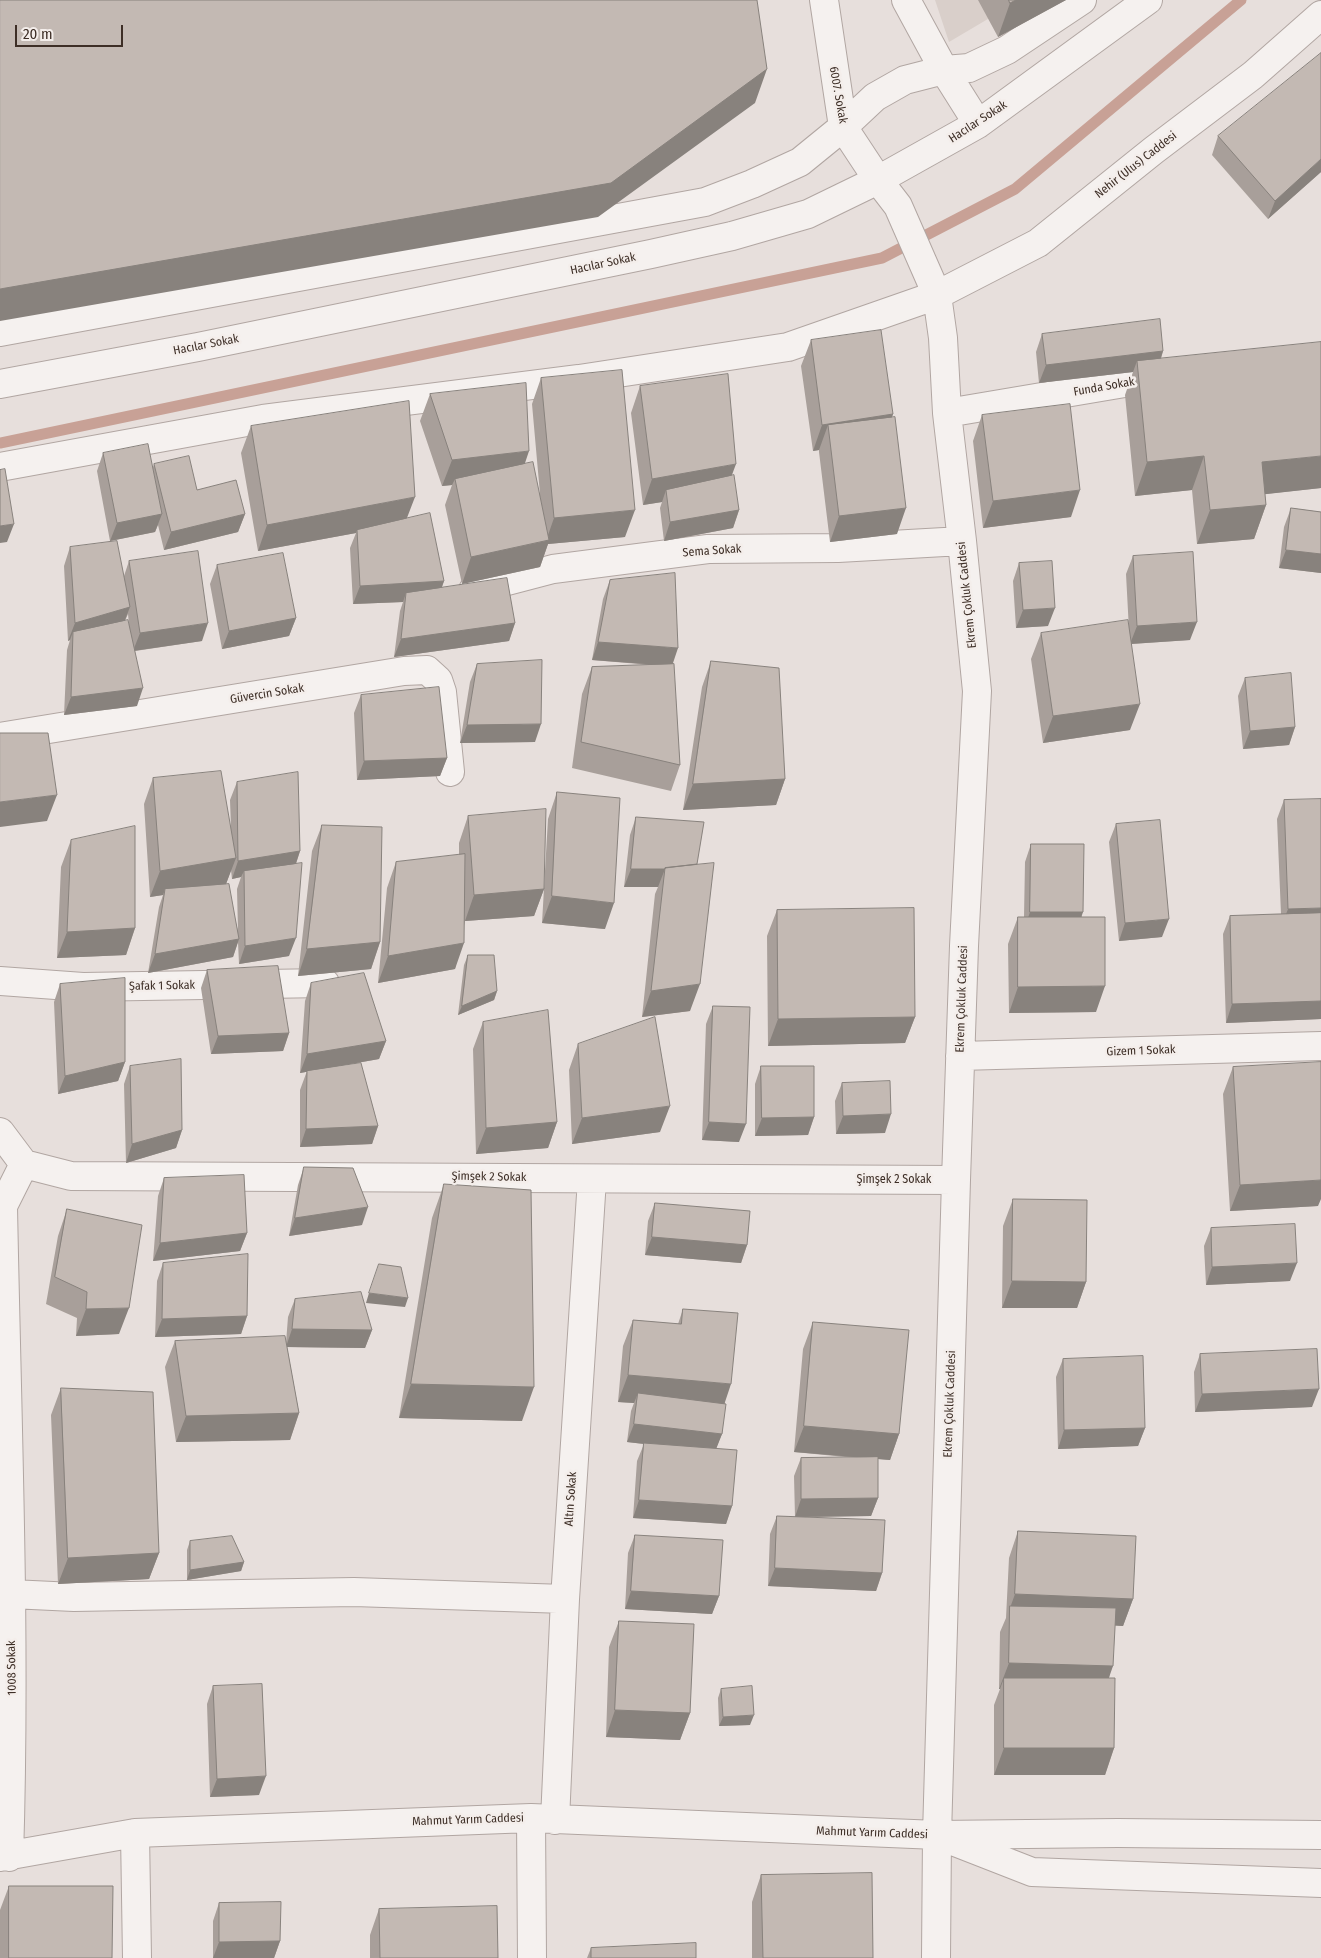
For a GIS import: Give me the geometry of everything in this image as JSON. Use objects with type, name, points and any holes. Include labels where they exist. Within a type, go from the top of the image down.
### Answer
[{"type":"street","name":"6007. Sokak","points":[[824,0],[844,127],[878,180]]},
{"type":"street","points":[[906,0],[944,70],[978,124]]},
{"type":"street","points":[[0,332],[705,202],[752,184],[800,162],[844,127],[875,97],[905,80],[944,70],[969,68],[1006,50],[1082,0]]},
{"type":"street","name":"Hacılar Sokak","points":[[0,384],[198,347],[723,238],[808,214],[878,180],[978,124],[1148,0]]},
{"type":"street","name":"Nehir (Ulus) Caddesi","points":[[0,467],[263,419],[579,379],[788,347],[933,283],[1038,243],[1253,74],[1321,14]]},
{"type":"street","name":"Ekrem Çokluk Caddesi","points":[[878,180],[898,206],[933,283],[943,338],[946,414],[962,541],[977,691],[960,1056],[936,1958]]},
{"type":"street","name":"Funda Sokak","points":[[946,414],[1188,372]]},
{"type":"street","name":"Sema Sokak","points":[[465,592],[553,569],[708,549],[838,548],[962,541]]},
{"type":"street","name":"Güvercin Sokak","points":[[0,737],[404,671],[428,670],[438,680],[442,692],[450,772]]},
{"type":"street","name":"Şafak 1 Sokak","points":[[0,982],[83,987],[325,983]]},
{"type":"street","name":"Gizem 1 Sokak","points":[[960,1056],[1321,1046]]},
{"type":"street","points":[[0,1132],[24,1164]]},
{"type":"street","name":"Şimşek 2 Sokak","points":[[24,1164],[72,1176],[956,1180]]},
{"type":"street","name":"1008 Sokak","points":[[4,1857],[12,1749],[11,1594],[3,1206],[24,1164]]},
{"type":"street","name":"Altın Sokak","points":[[532,1958],[543,1819],[565,1599],[592,1179]]},
{"type":"street","points":[[11,1594],[74,1597],[354,1592],[565,1599]]},
{"type":"street","name":"Mahmut Yarım Caddesi","points":[[4,1857],[135,1833],[543,1819],[938,1835],[1118,1833],[1321,1835]]},
{"type":"street","points":[[135,1833],[137,1958]]},
{"type":"street","name":"Mahmut Yarım Caddesi","points":[[938,1835],[1032,1872],[1321,1883]]},
{"type":"shaded area","points":[[935,0],[1020,0],[949,42]]},
{"type":"building","points":[[0,0],[757,0],[767,69],[611,183],[0,289]]},
{"type":"building","points":[[1321,53],[1321,159],[1275,201],[1218,136]]},
{"type":"building","points":[[1160,319],[1163,351],[1046,365],[1042,334]]},
{"type":"building","points":[[881,330],[893,414],[822,425],[811,340]]},
{"type":"building","points":[[1321,342],[1321,456],[1262,462],[1266,505],[1210,510],[1204,456],[1147,462],[1137,361]]},
{"type":"building","points":[[622,370],[635,510],[554,518],[541,378]]},
{"type":"building","points":[[728,374],[736,464],[652,479],[640,386]]},
{"type":"building","points":[[526,383],[529,451],[452,460],[430,394]]},
{"type":"building","points":[[409,401],[415,497],[267,525],[251,426]]},
{"type":"building","points":[[1070,404],[1080,490],[993,501],[982,415]]},
{"type":"building","points":[[895,417],[906,508],[839,516],[828,425]]},
{"type":"building","points":[[148,444],[162,514],[117,523],[103,453]]},
{"type":"building","points":[[189,456],[197,490],[236,480],[245,514],[171,532],[154,464]]},
{"type":"building","points":[[533,462],[549,540],[471,557],[455,479]]},
{"type":"building","points":[[5,469],[14,524],[0,526],[0,470]]},
{"type":"building","points":[[734,475],[739,510],[670,522],[666,490]]},
{"type":"building","points":[[1291,508],[1321,512],[1321,554],[1286,550]]},
{"type":"building","points":[[430,513],[444,581],[360,586],[357,530]]},
{"type":"building","points":[[117,541],[130,607],[75,623],[70,547]]},
{"type":"building","points":[[198,551],[208,623],[140,633],[129,561]]},
{"type":"building","points":[[1193,552],[1197,622],[1137,626],[1133,556]]},
{"type":"building","points":[[283,553],[296,618],[229,631],[217,565]]},
{"type":"building","points":[[1052,561],[1055,608],[1023,610],[1019,563]]},
{"type":"building","points":[[675,573],[678,648],[598,642],[610,580]]},
{"type":"building","points":[[507,578],[515,623],[401,639],[406,593]]},
{"type":"building","points":[[128,620],[143,688],[71,697],[73,632]]},
{"type":"building","points":[[1128,620],[1140,704],[1053,716],[1041,633]]},
{"type":"building","points":[[542,660],[541,724],[467,725],[477,664]]},
{"type":"building","points":[[711,661],[779,668],[785,779],[693,784]]},
{"type":"building","points":[[674,664],[680,765],[581,742],[592,667]]},
{"type":"building","points":[[1291,673],[1295,727],[1250,731],[1245,678]]},
{"type":"building","points":[[439,687],[447,758],[364,761],[361,695]]},
{"type":"building","points":[[0,733],[48,733],[57,795],[0,802]]},
{"type":"building","points":[[221,771],[236,858],[160,871],[153,778]]},
{"type":"building","points":[[298,772],[300,851],[238,861],[237,782]]},
{"type":"building","points":[[557,792],[620,798],[614,903],[552,896]]},
{"type":"building","points":[[1321,799],[1321,908],[1288,909],[1284,800]]},
{"type":"building","points":[[546,809],[544,889],[474,895],[468,816]]},
{"type":"building","points":[[636,817],[704,822],[697,864],[665,869],[631,869]]},
{"type":"building","points":[[1160,820],[1169,919],[1125,923],[1116,824]]},
{"type":"building","points":[[322,825],[382,827],[380,942],[307,949]]},
{"type":"building","points":[[135,826],[135,928],[67,932],[71,840]]},
{"type":"building","points":[[1031,844],[1084,844],[1083,912],[1030,912]]},
{"type":"building","points":[[465,854],[464,943],[388,956],[396,862]]},
{"type":"building","points":[[302,863],[296,938],[245,946],[244,871]]},
{"type":"building","points":[[714,863],[700,984],[651,991],[665,868]]},
{"type":"building","points":[[229,884],[239,939],[155,954],[165,889]]},
{"type":"building","points":[[914,908],[915,1017],[778,1019],[777,910]]},
{"type":"building","points":[[1321,913],[1321,1001],[1232,1004],[1230,916]]},
{"type":"building","points":[[1018,917],[1105,917],[1105,986],[1018,987]]},
{"type":"building","points":[[468,955],[494,955],[497,991],[462,1006]]},
{"type":"building","points":[[278,966],[289,1033],[218,1036],[207,970]]},
{"type":"building","points":[[364,973],[386,1041],[307,1054],[311,983]]},
{"type":"building","points":[[125,978],[125,1062],[65,1076],[60,984]]},
{"type":"building","points":[[713,1006],[750,1007],[746,1124],[709,1122]]},
{"type":"building","points":[[548,1010],[557,1122],[486,1128],[483,1022]]},
{"type":"building","points":[[655,1017],[670,1106],[582,1118],[578,1044]]},
{"type":"building","points":[[181,1059],[182,1130],[132,1144],[130,1066]]},
{"type":"building","points":[[1321,1062],[1321,1180],[1240,1185],[1233,1067]]},
{"type":"building","points":[[361,1063],[378,1126],[306,1129],[307,1071]]},
{"type":"building","points":[[761,1066],[814,1066],[814,1117],[762,1118]]},
{"type":"building","points":[[890,1081],[891,1114],[843,1116],[842,1083]]},
{"type":"building","points":[[304,1167],[353,1168],[368,1207],[295,1218]]},
{"type":"building","points":[[244,1175],[247,1233],[160,1243],[164,1178]]},
{"type":"building","points":[[444,1184],[531,1190],[534,1387],[411,1384]]},
{"type":"building","points":[[1013,1199],[1087,1200],[1086,1282],[1012,1281]]},
{"type":"building","points":[[655,1203],[750,1211],[747,1245],[652,1237]]},
{"type":"building","points":[[67,1209],[142,1225],[129,1308],[86,1309],[87,1292],[55,1277]]},
{"type":"building","points":[[1295,1224],[1297,1263],[1212,1267],[1211,1228]]},
{"type":"building","points":[[248,1254],[247,1316],[162,1319],[163,1263]]},
{"type":"building","points":[[379,1264],[401,1267],[408,1298],[369,1293]]},
{"type":"building","points":[[361,1292],[372,1330],[292,1329],[295,1299]]},
{"type":"building","points":[[683,1309],[738,1313],[731,1384],[628,1375],[633,1320],[681,1324]]},
{"type":"building","points":[[813,1322],[909,1330],[899,1434],[804,1426]]},
{"type":"building","points":[[285,1336],[299,1413],[186,1416],[175,1341]]},
{"type":"building","points":[[1317,1349],[1319,1389],[1202,1394],[1200,1354]]},
{"type":"building","points":[[1143,1356],[1145,1428],[1064,1430],[1063,1359]]},
{"type":"building","points":[[61,1388],[153,1392],[159,1553],[68,1558]]},
{"type":"building","points":[[638,1393],[726,1404],[722,1434],[634,1424]]},
{"type":"building","points":[[644,1443],[737,1450],[732,1506],[639,1500]]},
{"type":"building","points":[[878,1457],[878,1498],[801,1499],[801,1458]]},
{"type":"building","points":[[777,1516],[885,1520],[882,1573],[775,1568]]},
{"type":"building","points":[[1018,1531],[1136,1536],[1133,1599],[1015,1594]]},
{"type":"building","points":[[635,1535],[723,1540],[719,1596],[631,1591]]},
{"type":"building","points":[[232,1536],[244,1562],[190,1570],[190,1541]]},
{"type":"building","points":[[1010,1606],[1116,1608],[1113,1666],[1009,1663]]},
{"type":"building","points":[[619,1621],[694,1624],[690,1713],[615,1710]]},
{"type":"building","points":[[1004,1678],[1115,1678],[1114,1748],[1004,1748]]},
{"type":"building","points":[[262,1684],[266,1776],[217,1779],[213,1686]]},
{"type":"building","points":[[752,1686],[754,1715],[723,1717],[721,1689]]},
{"type":"building","points":[[872,1873],[873,1958],[763,1958],[761,1875]]},
{"type":"building","points":[[9,1886],[113,1886],[112,1958],[9,1958]]},
{"type":"building","points":[[281,1902],[280,1941],[219,1942],[219,1903]]},
{"type":"building","points":[[497,1906],[498,1958],[380,1958],[379,1909]]},
{"type":"building","points":[[696,1943],[696,1958],[591,1958],[591,1948]]},
{"type":"waterway","points":[[0,443],[882,258],[1015,189],[1241,0]]}]
